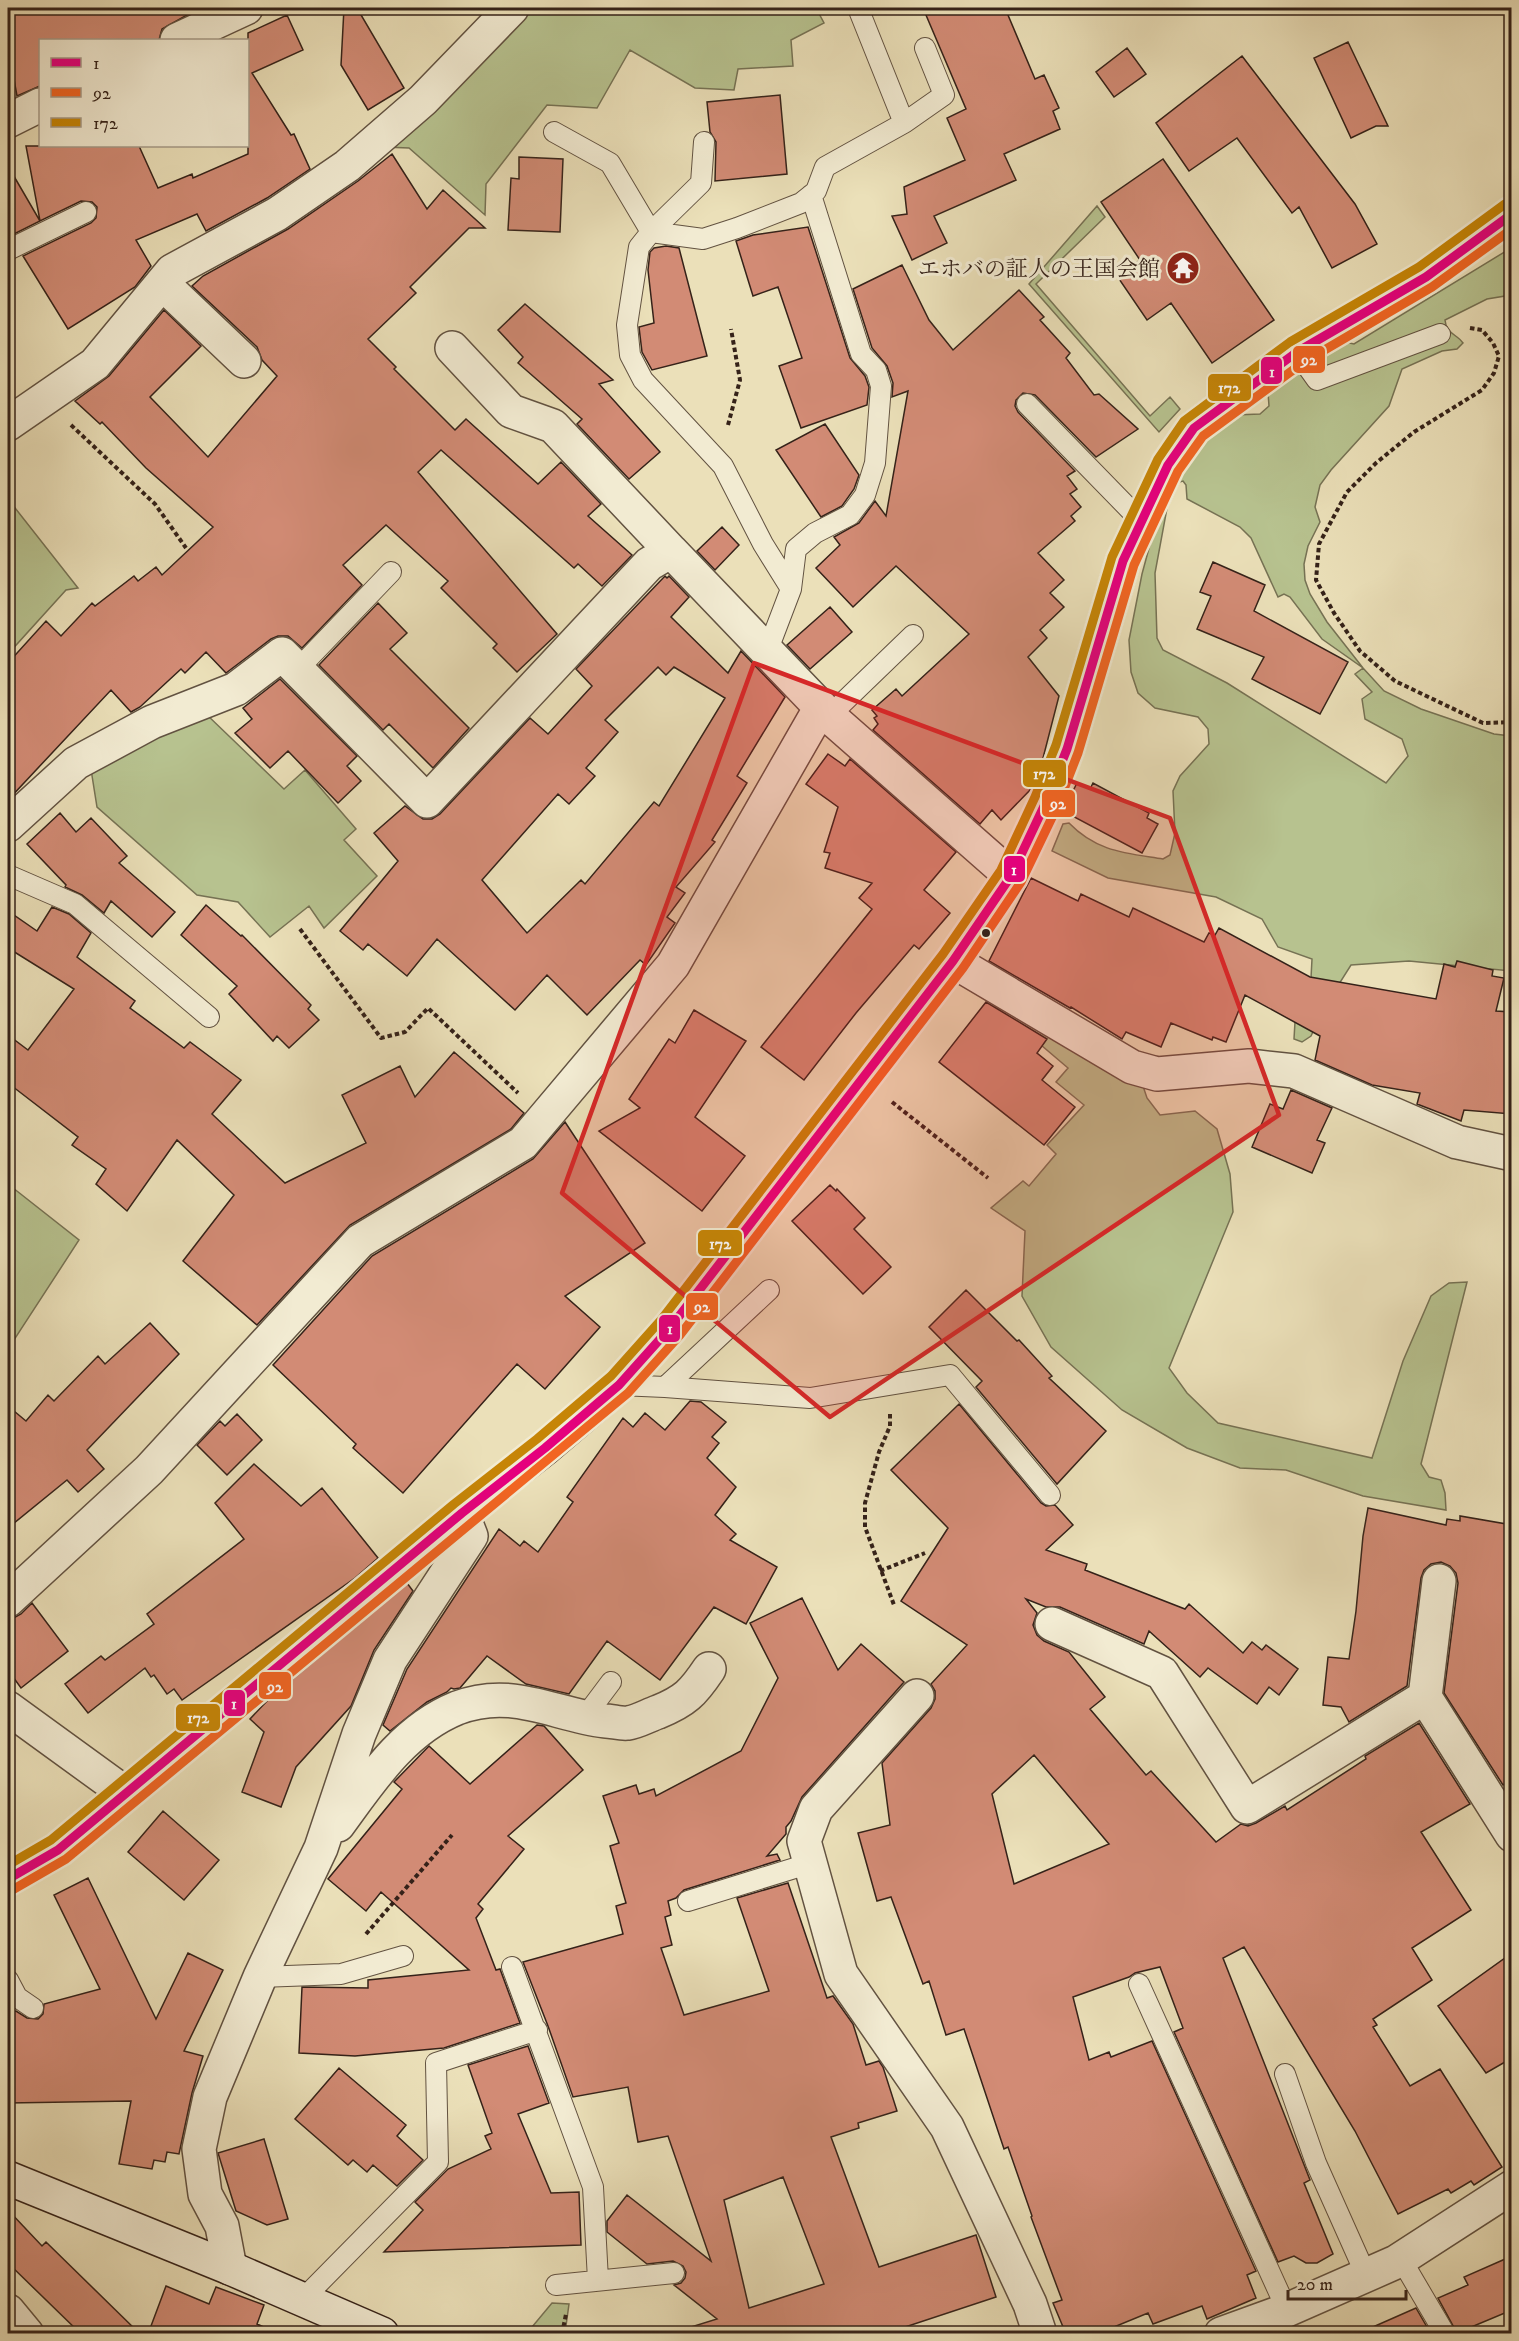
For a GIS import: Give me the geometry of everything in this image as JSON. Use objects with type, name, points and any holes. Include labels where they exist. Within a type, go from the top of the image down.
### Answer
[{"type":"street","points":[[179,39],[246,8]]},
{"type":"street","points":[[8,424],[95,364],[172,271],[277,214],[347,166],[423,100],[512,8]]},
{"type":"street","points":[[8,121],[39,106]]},
{"type":"street","points":[[8,1879],[57,1850],[619,1385],[670,1328],[953,962],[1011,876],[1046,802],[1067,749],[1124,561],[1168,465],[1194,428],[1297,352],[1426,277],[1512,214]]},
{"type":"street","points":[[162,283],[244,361]]},
{"type":"street","points":[[452,348],[511,411],[553,426],[825,712],[1011,876]]},
{"type":"street","points":[[8,825],[76,763],[152,722],[236,689],[282,654],[427,801],[649,564],[671,551]]},
{"type":"street","points":[[8,1600],[149,1470],[360,1241],[523,1143],[673,965],[825,712]]},
{"type":"street","points":[[953,962],[1132,1067],[1157,1074],[1249,1066],[1294,1071],[1457,1142],[1512,1154]]},
{"type":"street","points":[[230,2268],[222,2226],[205,2194],[199,2149],[210,2097],[260,1977],[321,1848],[359,1734],[390,1660],[471,1536],[462,1513]]},
{"type":"street","points":[[1439,1581],[1425,1697],[1512,1835]]},
{"type":"street","points":[[1052,1624],[1162,1673],[1247,1807],[1425,1697]]},
{"type":"street","points":[[321,1848],[390,1755],[423,1728],[457,1708],[492,1699],[537,1704],[581,1718],[628,1724],[692,1694],[709,1669]]},
{"type":"street","points":[[917,1696],[816,1809],[804,1841],[841,1974],[947,2127],[1030,2304],[1040,2334]]},
{"type":"street","points":[[8,1708],[125,1793]]},
{"type":"street","points":[[8,2178],[230,2268],[382,2334]]},
{"type":"street","points":[[1221,2334],[1287,2310],[1401,2259],[1512,2187]]},
{"type":"street","points":[[8,2311],[27,2334]]},
{"type":"lane","points":[[858,8],[904,123]]},
{"type":"lane","points":[[651,232],[703,239],[801,203],[816,191],[825,167],[904,123],[944,96],[925,48]]},
{"type":"lane","points":[[554,132],[610,164],[651,232]]},
{"type":"lane","points":[[704,142],[701,183],[651,232],[639,247],[627,325],[630,355],[643,380],[723,466],[763,544],[791,589]]},
{"type":"lane","points":[[767,652],[791,589],[796,549],[815,533],[850,515],[865,495],[875,463],[881,386],[876,370],[861,354],[811,195]]},
{"type":"lane","points":[[8,250],[86,212]]},
{"type":"lane","points":[[1297,352],[1317,380],[1440,334]]},
{"type":"lane","points":[[1027,404],[1142,521]]},
{"type":"lane","points":[[297,670],[391,572]]},
{"type":"lane","points":[[825,712],[913,635]]},
{"type":"lane","points":[[8,875],[75,904],[209,1017]]},
{"type":"lane","points":[[665,1387],[769,1290]]},
{"type":"lane","points":[[619,1385],[810,1398],[950,1375],[1050,1496]]},
{"type":"lane","points":[[581,1718],[611,1682]]},
{"type":"lane","points":[[688,1901],[811,1863]]},
{"type":"lane","points":[[260,1977],[341,1974],[404,1956]]},
{"type":"lane","points":[[512,1967],[593,2187],[598,2280]]},
{"type":"lane","points":[[8,1980],[17,1997],[33,2008]]},
{"type":"lane","points":[[1139,1984],[1287,2310]]},
{"type":"lane","points":[[303,2299],[438,2162],[436,2063],[537,2030]]},
{"type":"lane","points":[[1285,2074],[1316,2163],[1366,2275]]},
{"type":"lane","points":[[1401,2259],[1445,2334]]},
{"type":"lane","points":[[556,2285],[674,2273]]},
{"type":"path","points":[[1440,334],[1464,327],[1482,330],[1493,343],[1499,356],[1494,373],[1482,390],[1414,432],[1376,463],[1347,492],[1319,544],[1316,580],[1334,613],[1360,651],[1395,681],[1483,723],[1512,722]]},
{"type":"path","points":[[723,466],[728,426],[740,380],[731,329]]},
{"type":"path","points":[[44,399],[155,504],[186,548]]},
{"type":"path","points":[[300,929],[381,1038],[405,1032],[428,1008],[544,1118]]},
{"type":"path","points":[[863,1078],[988,1178]]},
{"type":"path","points":[[889,1386],[890,1426],[879,1452],[865,1503],[865,1527],[894,1605]]},
{"type":"path","points":[[880,1571],[925,1553]]},
{"type":"path","points":[[358,1943],[452,1835]]},
{"type":"highlighted area","points":[[754,663],[1170,818],[1279,1115],[830,1417],[562,1193]]},
{"type":"green space","points":[[522,8],[816,8],[824,23],[791,40],[793,66],[738,69],[734,90],[695,88],[630,50],[597,108],[547,105],[486,184],[485,215],[409,148],[384,147]]},
{"type":"green space","points":[[1097,206],[1105,217],[1036,284],[1150,416],[1170,397],[1180,409],[1159,432],[1029,284]]},
{"type":"green space","points":[[1511,248],[1511,295],[1487,299],[1445,320],[1450,331],[1463,343],[1457,349],[1442,351],[1402,369],[1389,406],[1320,485],[1315,507],[1320,522],[1308,546],[1304,564],[1305,580],[1310,594],[1327,622],[1384,691],[1421,709],[1494,734],[1511,736],[1511,971],[1409,961],[1351,965],[1325,1006],[1311,1036],[1302,1042],[1294,1039],[1295,1022],[1311,978],[1312,959],[1278,947],[1262,919],[1216,897],[1108,878],[1052,851],[1063,824],[1069,823],[1090,840],[1113,850],[1163,859],[1170,855],[1175,833],[1173,791],[1180,776],[1209,744],[1208,729],[1198,717],[1155,708],[1138,693],[1131,672],[1129,640],[1142,574],[1165,489],[1182,460],[1235,415],[1260,414],[1269,406],[1268,392],[1281,380],[1345,342],[1354,344]],"holes":[[[1183,481],[1186,485],[1187,499],[1240,527],[1251,538],[1278,597],[1284,594],[1290,597],[1322,639],[1363,668],[1355,674],[1372,692],[1362,699],[1365,719],[1402,739],[1408,756],[1386,783],[1227,683],[1163,650],[1157,638],[1155,573],[1170,492],[1176,483]]]},
{"type":"green space","points":[[8,499],[78,588],[66,590],[8,654],[8,566],[13,526],[8,513]]},
{"type":"green space","points":[[205,713],[284,789],[305,770],[356,829],[344,840],[377,876],[324,928],[309,906],[270,937],[238,902],[197,895],[97,807],[90,763]]},
{"type":"green space","points":[[1000,1000],[1142,1083],[1147,1098],[1160,1115],[1195,1111],[1217,1129],[1230,1174],[1233,1212],[1169,1368],[1187,1393],[1218,1423],[1372,1458],[1403,1361],[1431,1296],[1449,1283],[1467,1282],[1421,1464],[1429,1477],[1441,1480],[1445,1493],[1446,1510],[1363,1496],[1286,1470],[1240,1468],[1187,1448],[1122,1410],[1051,1347],[1022,1296],[1025,1231],[991,1208],[1023,1181],[1029,1186],[1056,1154],[1047,1145],[1084,1105],[1056,1082],[1068,1068],[995,1006]]},
{"type":"green space","points":[[8,1184],[79,1240],[14,1340],[8,1335]]},
{"type":"green space","points":[[552,2303],[569,2304],[565,2333],[527,2333]]},
{"type":"building","points":[[8,8],[187,8],[189,14],[162,29],[159,39],[39,39],[39,86],[17,96],[8,46]]},
{"type":"building","points":[[344,8],[357,8],[404,88],[368,110],[341,65]]},
{"type":"building","points":[[923,8],[1005,8],[1035,79],[1044,75],[1059,108],[1053,111],[1060,129],[1004,154],[1016,180],[934,216],[947,243],[912,260],[892,216],[907,214],[904,187],[965,160],[947,118],[966,109]]},
{"type":"building","points":[[287,15],[303,50],[252,73],[291,135],[294,134],[310,169],[267,198],[206,231],[197,214],[136,240],[151,266],[135,287],[68,329],[23,256],[91,223],[96,218],[97,207],[92,202],[81,201],[40,221],[26,146],[139,147],[158,188],[192,174],[193,178],[248,154],[248,33]]},
{"type":"building","points":[[1348,42],[1388,126],[1376,126],[1351,138],[1314,58]]},
{"type":"building","points":[[1127,48],[1146,74],[1114,97],[1096,72]]},
{"type":"building","points":[[1242,56],[1355,204],[1377,244],[1332,268],[1299,207],[1292,213],[1237,138],[1189,171],[1156,123]]},
{"type":"building","points":[[780,95],[787,174],[715,181],[716,142],[710,132],[707,102]]},
{"type":"building","points":[[392,154],[427,209],[443,190],[485,228],[469,228],[410,287],[416,293],[368,339],[396,367],[394,369],[455,430],[466,419],[538,484],[561,462],[601,504],[588,516],[632,555],[602,586],[578,564],[574,568],[441,450],[418,472],[557,634],[517,672],[493,648],[497,644],[441,588],[448,581],[386,525],[343,565],[362,585],[302,648],[288,636],[278,636],[226,673],[206,652],[185,673],[181,669],[140,707],[131,712],[111,690],[8,800],[8,663],[46,621],[61,636],[92,603],[95,606],[134,576],[138,581],[156,567],[162,575],[213,527],[146,468],[102,422],[100,424],[75,401],[109,376],[164,310],[201,346],[150,397],[208,457],[277,376],[262,360],[257,347],[192,286],[203,276],[288,229],[358,181]]},
{"type":"building","points":[[519,157],[563,159],[560,232],[508,230],[511,178],[519,179]]},
{"type":"building","name":"エホバの証人の王国会館","points":[[1163,159],[1274,320],[1212,363],[1171,303],[1147,320],[1117,276],[1140,260],[1101,202]]},
{"type":"building","points":[[8,166],[40,221],[10,236],[8,232]]},
{"type":"building","points":[[808,227],[850,358],[865,376],[869,387],[867,405],[801,428],[779,366],[802,358],[778,287],[753,296],[736,241],[753,235]]},
{"type":"building","points":[[666,246],[679,248],[707,356],[652,370],[642,352],[639,327],[654,323],[648,270],[650,252],[654,248]]},
{"type":"building","points":[[902,265],[929,320],[953,350],[1019,290],[1044,317],[1040,320],[1070,353],[1066,358],[1094,395],[1099,394],[1138,429],[1096,457],[1035,395],[1023,393],[1016,400],[1015,406],[1018,412],[1075,471],[1067,476],[1077,489],[1070,494],[1081,507],[1071,516],[1075,521],[1038,553],[1064,580],[1050,593],[1064,607],[1040,630],[1047,638],[1028,657],[1059,696],[1042,762],[1030,790],[1001,820],[992,810],[980,824],[873,730],[878,724],[874,718],[877,716],[872,710],[896,689],[902,696],[969,634],[896,566],[853,607],[816,568],[840,545],[834,537],[859,523],[875,501],[886,516],[908,391],[892,397],[893,383],[887,366],[872,348],[853,289]]},
{"type":"building","points":[[525,304],[613,380],[599,384],[660,452],[629,479],[577,424],[582,419],[518,363],[523,357],[498,330]]},
{"type":"building","points":[[825,424],[859,475],[854,489],[842,506],[821,517],[776,450]]},
{"type":"building","points":[[722,527],[739,545],[715,570],[697,551]]},
{"type":"building","points":[[1213,562],[1265,585],[1254,611],[1348,662],[1320,714],[1252,679],[1264,657],[1197,629],[1211,596],[1200,592]]},
{"type":"building","points":[[665,576],[667,578],[669,576],[689,597],[671,617],[728,673],[741,651],[785,697],[737,776],[747,783],[712,840],[715,842],[676,887],[685,893],[667,917],[675,923],[646,965],[640,960],[587,1015],[547,975],[515,1010],[437,939],[407,976],[368,944],[363,950],[340,931],[398,861],[374,833],[405,806],[423,819],[432,819],[440,814],[530,718],[548,734],[592,686],[576,669]],"holes":[[[658,667],[666,675],[674,667],[725,698],[659,806],[654,802],[585,884],[581,880],[527,933],[482,880],[558,794],[569,804],[595,776],[586,768],[618,732],[605,720]]]},
{"type":"building","points":[[378,603],[407,633],[390,649],[469,728],[433,768],[389,724],[383,730],[319,665]]},
{"type":"building","points":[[830,607],[852,632],[810,669],[787,645]]},
{"type":"building","points":[[280,679],[357,756],[347,766],[361,781],[338,803],[288,751],[270,768],[235,733],[252,719],[243,708]]},
{"type":"building","points":[[828,754],[845,766],[850,759],[956,852],[924,890],[950,913],[919,949],[914,945],[856,1013],[804,1080],[761,1047],[872,909],[859,898],[872,883],[825,868],[830,853],[824,852],[838,807],[806,784]]},
{"type":"building","points":[[1077,783],[1090,789],[1093,783],[1149,813],[1147,818],[1158,824],[1142,853],[1063,811]]},
{"type":"building","points":[[60,813],[76,832],[91,818],[127,856],[119,863],[175,912],[152,937],[111,901],[104,913],[82,895],[65,887],[66,885],[27,844]]},
{"type":"building","points":[[1031,878],[1078,901],[1081,894],[1129,917],[1133,908],[1204,942],[1209,933],[1215,935],[1219,928],[1310,977],[1436,999],[1444,964],[1455,967],[1457,961],[1493,970],[1492,976],[1504,978],[1496,1011],[1512,1012],[1512,1114],[1464,1110],[1461,1121],[1417,1104],[1420,1093],[1372,1085],[1315,1060],[1320,1036],[1245,995],[1226,1042],[1213,1037],[1212,1040],[1171,1023],[1161,1047],[1126,1032],[1122,1039],[1071,1007],[989,961]]},
{"type":"building","points":[[206,905],[242,935],[311,1005],[308,1009],[319,1020],[289,1048],[277,1036],[273,1041],[229,994],[237,986],[181,935]]},
{"type":"building","points":[[52,907],[69,914],[91,933],[77,957],[135,1001],[130,1008],[184,1048],[190,1042],[241,1080],[212,1114],[285,1183],[366,1143],[342,1095],[400,1066],[415,1097],[454,1052],[524,1113],[511,1129],[350,1225],[257,1325],[183,1261],[234,1195],[177,1140],[127,1211],[96,1184],[106,1169],[72,1145],[78,1137],[8,1083],[8,1035],[28,1050],[74,989],[8,948],[8,911],[37,931]]},
{"type":"building","points":[[986,1002],[1047,1039],[1037,1053],[1053,1066],[1042,1080],[1075,1107],[1044,1145],[939,1062]]},
{"type":"building","points":[[694,1010],[746,1041],[695,1117],[745,1156],[702,1211],[599,1131],[640,1108],[629,1099],[669,1039],[675,1043]]},
{"type":"building","points":[[1291,1090],[1332,1108],[1317,1140],[1325,1143],[1312,1173],[1252,1147],[1270,1104],[1283,1109]]},
{"type":"building","points":[[565,1122],[645,1243],[565,1296],[600,1327],[545,1389],[517,1364],[403,1493],[353,1448],[356,1444],[273,1365],[372,1256],[533,1159]]},
{"type":"building","points":[[830,1185],[836,1191],[837,1189],[865,1218],[854,1229],[891,1267],[863,1294],[792,1221]]},
{"type":"building","points":[[966,1290],[1017,1341],[1019,1340],[1052,1376],[1049,1378],[1106,1431],[1057,1484],[976,1387],[982,1381],[929,1327]]},
{"type":"building","points":[[150,1323],[179,1354],[87,1450],[104,1469],[78,1492],[67,1480],[8,1528],[8,1406],[26,1421],[48,1395],[54,1401],[98,1356],[105,1364]]},
{"type":"building","points":[[690,1401],[701,1402],[726,1422],[712,1437],[719,1443],[707,1458],[736,1487],[715,1515],[736,1534],[730,1540],[777,1567],[746,1624],[714,1607],[660,1680],[607,1641],[569,1694],[526,1684],[487,1656],[460,1688],[451,1688],[427,1702],[390,1731],[383,1725],[407,1669],[499,1529],[520,1546],[524,1541],[538,1552],[573,1502],[567,1497],[623,1418],[633,1427],[645,1413],[665,1430]]},
{"type":"building","points":[[959,1404],[1041,1503],[1046,1506],[1055,1505],[1073,1525],[1046,1550],[1087,1564],[1085,1570],[1185,1609],[1189,1604],[1243,1653],[1252,1642],[1262,1650],[1266,1645],[1298,1669],[1279,1695],[1269,1687],[1257,1704],[1208,1668],[1200,1677],[1149,1631],[1144,1644],[1060,1607],[1046,1607],[1026,1599],[1037,1613],[1033,1625],[1037,1635],[1044,1641],[1069,1652],[1105,1697],[1090,1709],[1146,1775],[1151,1771],[1216,1842],[1241,1824],[1248,1826],[1256,1823],[1285,1806],[1287,1810],[1366,1759],[1365,1756],[1419,1723],[1470,1804],[1421,1832],[1471,1910],[1412,1948],[1432,1980],[1373,2019],[1377,2025],[1373,2027],[1410,2086],[1440,2069],[1502,2167],[1474,2185],[1471,2181],[1451,2193],[1448,2189],[1398,2214],[1355,2131],[1244,1947],[1223,1958],[1310,2180],[1304,2183],[1333,2254],[1317,2263],[1306,2263],[1294,2256],[1278,2262],[1174,2032],[1183,2028],[1160,1967],[1135,1973],[1073,1997],[1089,2060],[1109,2052],[1111,2057],[1152,2041],[1256,2271],[1247,2275],[1256,2298],[1207,2319],[1202,2306],[1153,2324],[1148,2313],[1097,2334],[1066,2334],[1053,2303],[1062,2300],[1008,2147],[1004,2149],[964,2029],[946,2035],[929,1981],[923,1984],[891,1897],[877,1901],[858,1833],[890,1825],[882,1763],[931,1708],[935,1699],[935,1691],[931,1684],[967,1645],[901,1601],[948,1528],[891,1470]],"holes":[[[1034,1755],[1109,1844],[1014,1884],[992,1794]]]},
{"type":"building","points":[[237,1414],[262,1440],[227,1475],[197,1445],[220,1421],[225,1426]]},
{"type":"building","points":[[254,1464],[301,1506],[322,1488],[378,1558],[355,1578],[182,1700],[174,1689],[167,1694],[154,1675],[151,1677],[145,1668],[88,1713],[65,1684],[101,1656],[105,1660],[154,1624],[147,1614],[244,1539],[215,1503]]},
{"type":"building","points":[[1368,1508],[1446,1525],[1447,1519],[1460,1521],[1460,1516],[1512,1525],[1512,1780],[1503,1785],[1444,1693],[1458,1583],[1456,1573],[1450,1566],[1441,1562],[1431,1564],[1424,1570],[1421,1578],[1407,1686],[1349,1722],[1341,1707],[1323,1705],[1328,1657],[1349,1659]]},
{"type":"building","points":[[407,1583],[413,1591],[374,1650],[351,1706],[296,1767],[281,1807],[242,1792],[264,1732],[250,1719],[268,1700]]},
{"type":"building","points":[[802,1598],[838,1670],[861,1644],[904,1682],[802,1797],[786,1827],[786,1834],[767,1856],[777,1854],[780,1860],[684,1890],[676,1898],[668,1901],[671,1915],[665,1917],[672,1945],[661,1948],[684,2015],[769,1991],[737,1898],[788,1883],[827,1998],[833,1996],[853,2024],[866,2065],[879,2061],[883,2067],[897,2111],[858,2123],[859,2128],[831,2137],[879,2267],[976,2235],[996,2297],[884,2334],[692,2334],[691,2327],[717,2319],[674,2285],[681,2283],[685,2278],[686,2272],[683,2266],[673,2261],[647,2264],[607,2232],[607,2221],[627,2195],[711,2261],[668,2136],[638,2142],[628,2087],[573,2097],[523,1962],[623,1934],[616,1906],[626,1903],[610,1846],[619,1843],[603,1796],[636,1785],[639,1794],[654,1789],[656,1796],[741,1751],[778,1678],[750,1623]],"holes":[[[783,2177],[824,2284],[749,2308],[724,2200]]]},
{"type":"building","points":[[32,1603],[68,1651],[21,1688],[8,1670],[8,1621],[21,1614]]},
{"type":"building","points":[[537,1725],[544,1726],[583,1770],[508,1836],[524,1849],[478,1904],[483,1909],[476,1918],[496,1970],[500,1969],[520,2023],[444,2048],[355,2056],[299,2053],[302,1987],[368,1988],[368,1980],[469,1970],[381,1892],[366,1911],[328,1879],[402,1789],[394,1782],[429,1746],[470,1784]]},
{"type":"building","points":[[163,1811],[219,1860],[184,1900],[128,1852]]},
{"type":"building","points":[[88,1878],[156,2019],[188,1953],[223,1970],[184,2051],[203,2056],[192,2093],[179,2154],[167,2152],[165,2162],[154,2160],[152,2169],[119,2164],[131,2101],[8,2103],[8,2013],[16,2011],[27,2018],[38,2019],[43,2014],[44,2004],[100,1989],[54,1895]]},
{"type":"building","points":[[1512,1953],[1512,2058],[1486,2073],[1438,2006]]},
{"type":"building","points":[[528,2046],[549,2103],[518,2114],[551,2193],[579,2192],[581,2245],[384,2252],[423,2210],[415,2202],[448,2169],[491,2149],[485,2136],[492,2133],[468,2065]]},
{"type":"building","points":[[339,2068],[406,2125],[397,2136],[423,2160],[397,2186],[373,2165],[367,2172],[353,2160],[348,2165],[295,2119]]},
{"type":"building","points":[[264,2139],[288,2219],[267,2225],[236,2211],[218,2153]]},
{"type":"building","points":[[8,2210],[42,2246],[46,2242],[140,2334],[81,2334],[8,2263]]},
{"type":"building","points":[[1512,2256],[1512,2310],[1457,2333],[1438,2298],[1468,2285],[1464,2277]]},
{"type":"building","points":[[166,2286],[209,2304],[216,2287],[264,2305],[257,2324],[279,2334],[148,2334]]},
{"type":"building","points":[[1416,2308],[1431,2334],[1357,2334]]},
{"type":"transit line","name":"172","points":[[8,1865],[51,1840],[611,1376],[661,1320],[943,954],[1001,870],[1056,745],[1112,557],[1158,459],[1184,421],[1290,342],[1419,267],[1505,204]]},
{"type":"transit line","name":"1","points":[[8,1879],[58,1850],[619,1385],[670,1328],[953,961],[1011,876],[1046,802],[1067,749],[1123,561],[1168,465],[1194,428],[1297,352],[1426,277],[1512,214]]},
{"type":"transit line","name":"92","points":[[14,1889],[66,1859],[628,1393],[680,1335],[963,968],[1021,882],[1057,807],[1078,753],[1134,565],[1178,471],[1203,436],[1304,362],[1432,287],[1512,229]]},
{"type":"place","name":"エホバの証人の王国会館","points":[[1183,268]]}]
